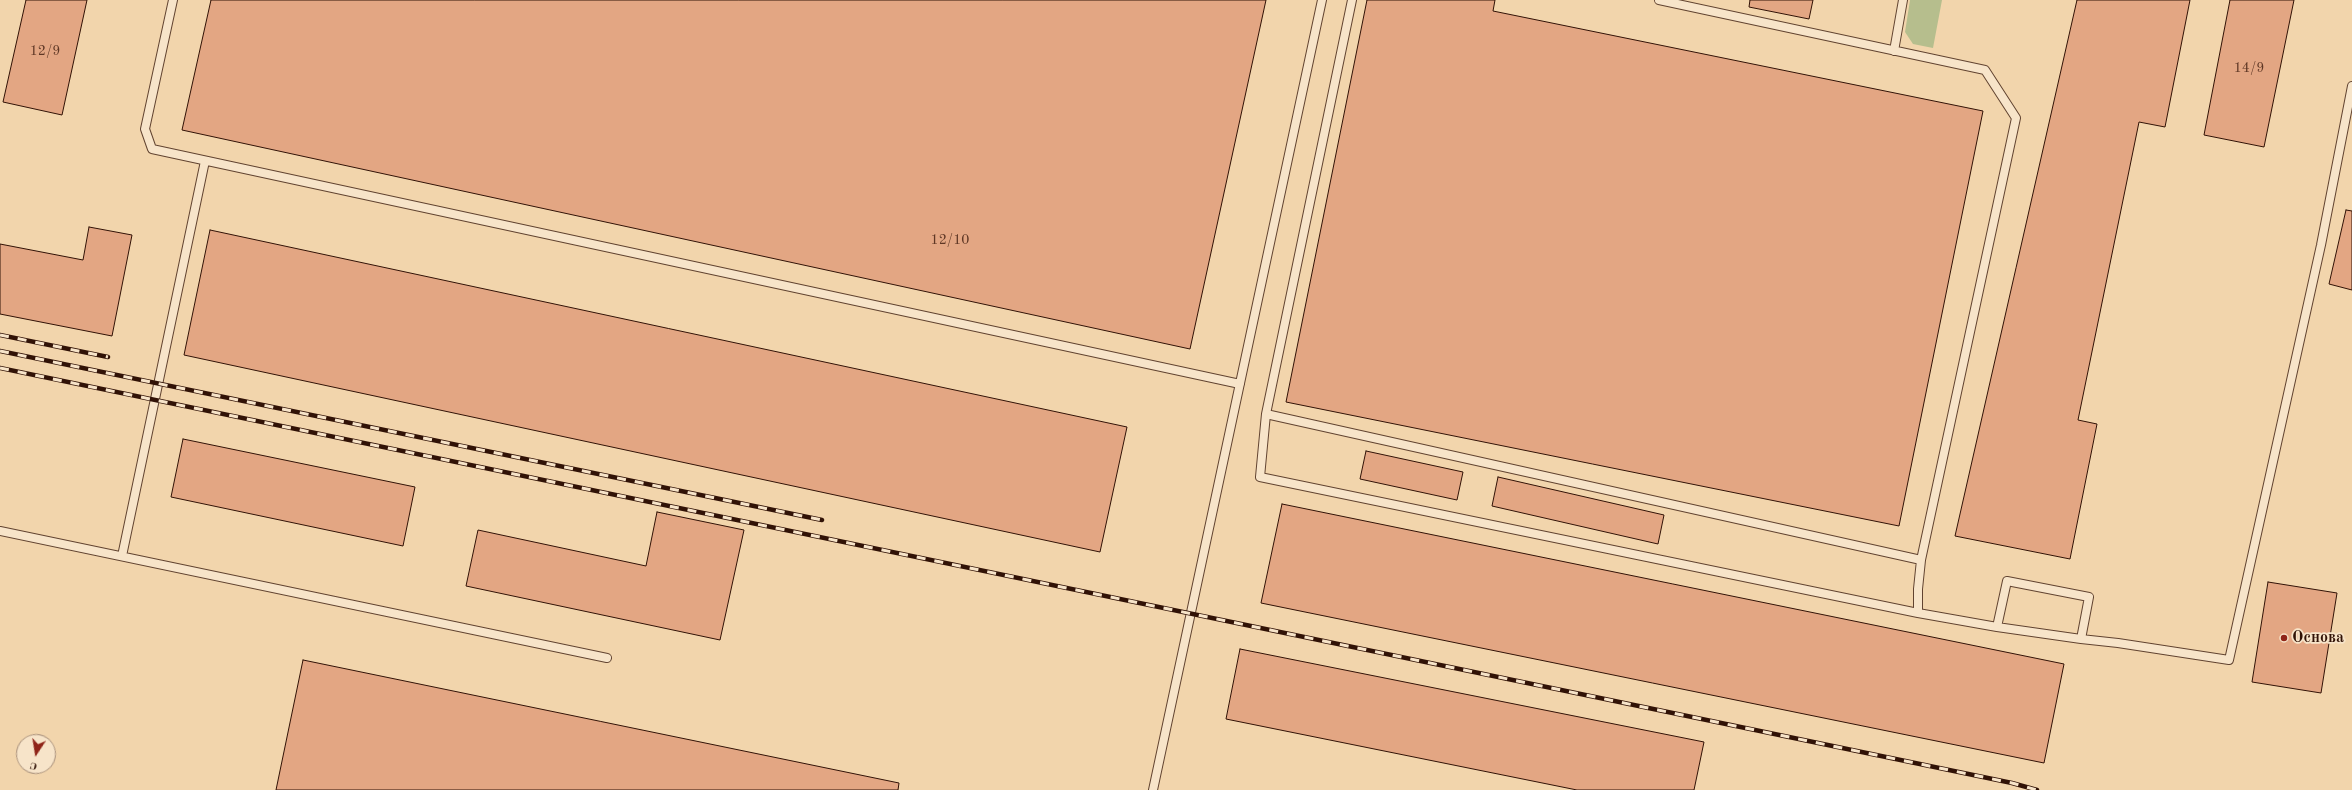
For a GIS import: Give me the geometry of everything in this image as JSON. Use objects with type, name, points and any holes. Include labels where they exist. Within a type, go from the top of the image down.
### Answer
[{"type":"lane","points":[[173,0],[145,129],[152,149],[1240,384]]},
{"type":"lane","points":[[1153,790],[1322,0]]},
{"type":"lane","points":[[1352,0],[1266,414],[1260,477],[1918,613],[2081,640],[2118,643],[2229,660],[2321,245],[2352,86]]},
{"type":"lane","points":[[1659,0],[1985,70],[2016,118],[1921,560],[1918,588],[1918,613]]},
{"type":"lane","points":[[1894,51],[1903,0]]},
{"type":"lane","points":[[122,556],[205,161]]},
{"type":"lane","points":[[1266,414],[1921,560]]},
{"type":"lane","points":[[0,530],[607,658]]},
{"type":"lane","points":[[1997,627],[2007,581],[2089,597],[2081,640]]},
{"type":"green space","points":[[1910,0],[1942,0],[1933,48],[1913,44],[1905,32]]},
{"type":"building","points":[[26,0],[87,0],[62,115],[3,102]]},
{"type":"building","points":[[211,0],[1266,0],[1190,349],[182,130]]},
{"type":"building","points":[[1367,0],[1495,0],[1493,11],[1983,111],[1899,526],[1286,402]]},
{"type":"building","points":[[1750,0],[1813,0],[1809,19],[1749,7]]},
{"type":"building","points":[[2077,0],[2190,0],[2165,127],[2139,122],[2078,420],[2097,424],[2070,559],[1955,536]]},
{"type":"building","points":[[2230,0],[2294,0],[2264,147],[2204,135]]},
{"type":"building","points":[[2346,210],[2352,211],[2352,290],[2329,284]]},
{"type":"building","points":[[89,227],[132,235],[112,336],[0,314],[0,244],[83,260]]},
{"type":"building","points":[[210,230],[1127,427],[1100,552],[184,355]]},
{"type":"building","points":[[183,439],[415,487],[403,546],[171,497]]},
{"type":"building","points":[[1366,451],[1463,472],[1457,500],[1360,479]]},
{"type":"building","points":[[1498,477],[1664,515],[1658,544],[1492,506]]},
{"type":"building","points":[[1282,504],[2064,664],[2044,763],[1261,603]]},
{"type":"building","points":[[657,512],[744,530],[720,640],[466,586],[478,530],[646,566]]},
{"type":"building","points":[[2268,582],[2337,593],[2321,693],[2252,682]]},
{"type":"building","points":[[1240,649],[1704,742],[1694,790],[1577,790],[1226,719]]},
{"type":"building","points":[[303,660],[899,783],[898,790],[276,790]]},
{"type":"railway","points":[[0,335],[108,357]]},
{"type":"railway","points":[[0,351],[822,520]]},
{"type":"railway","points":[[0,368],[2012,783],[2037,790]]},
{"type":"place","name":"Основа","points":[[2284,638]]}]
